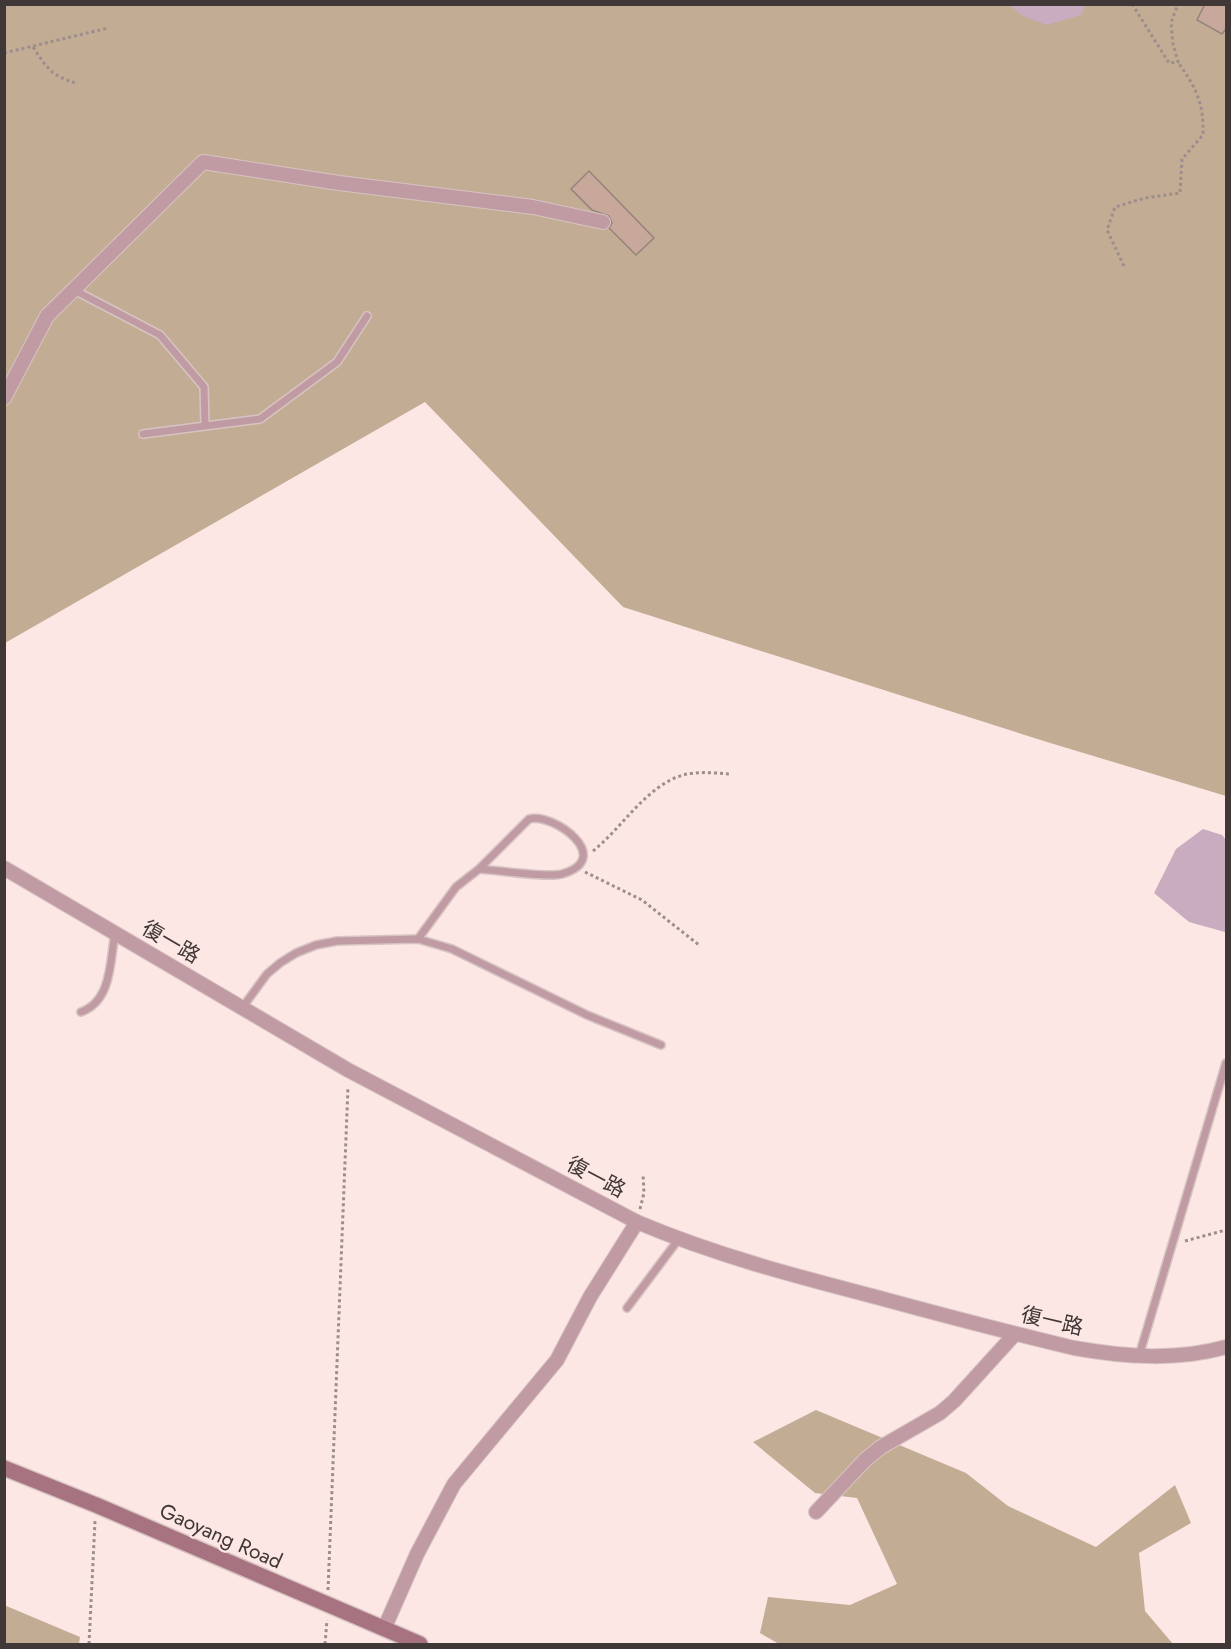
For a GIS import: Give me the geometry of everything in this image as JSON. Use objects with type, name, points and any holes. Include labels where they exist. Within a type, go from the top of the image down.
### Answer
[{"type":"street","points":[[4,398],[47,316],[203,162],[339,183],[533,207],[603,222]]},
{"type":"street","name":"復一路","points":[[4,868],[348,1070],[638,1222],[678,1240],[782,1273],[1085,1350],[1138,1356],[1194,1354],[1227,1347]]},
{"type":"street","points":[[384,1629],[417,1554],[454,1484],[557,1360],[590,1297],[638,1222]]},
{"type":"street","points":[[816,1512],[865,1460],[881,1447],[940,1413],[954,1401],[1015,1334]]},
{"type":"street","name":"Gaoyang Road","points":[[4,1468],[420,1644]]},
{"type":"lane","points":[[74,290],[160,335],[204,387],[205,425]]},
{"type":"lane","points":[[143,434],[260,419],[337,362],[367,316]]},
{"type":"lane","points":[[418,939],[456,887],[478,869],[529,819],[544,818],[576,839],[582,845],[584,852],[583,860],[562,874],[478,869]]},
{"type":"lane","points":[[81,1012],[91,1009],[104,993],[115,933]]},
{"type":"lane","points":[[242,1008],[267,974],[296,953],[316,945],[337,941],[418,939],[452,948],[586,1015],[661,1044]]},
{"type":"lane","points":[[1138,1356],[1227,1063]]},
{"type":"lane","points":[[627,1308],[678,1240]]},
{"type":"path","points":[[1132,4],[1168,63],[1178,62]]},
{"type":"path","points":[[1124,266],[1107,230],[1115,207],[1145,198],[1180,193],[1182,159],[1203,135],[1204,115],[1195,87],[1178,62],[1173,44],[1171,23],[1178,4]]},
{"type":"path","points":[[4,53],[108,28]]},
{"type":"path","points":[[33,47],[45,65],[59,78],[78,84]]},
{"type":"path","points":[[583,860],[624,823],[649,794],[667,782],[684,775],[707,772],[730,774]]},
{"type":"path","points":[[575,867],[642,900],[699,945]]},
{"type":"path","points":[[325,1644],[348,1070]]},
{"type":"path","points":[[638,1222],[644,1193],[643,1174]]},
{"type":"path","points":[[1172,1245],[1227,1230]]},
{"type":"path","points":[[89,1644],[96,1505]]},
{"type":"shaded area","points":[[5,5],[1226,5],[1226,796],[1047,742],[623,607],[425,402],[5,643]]},
{"type":"shaded area","points":[[1009,5],[1086,5],[1081,15],[1047,25],[1023,16]]},
{"type":"shaded area","points":[[1203,829],[1222,835],[1226,840],[1225,932],[1189,922],[1154,893],[1176,849]]},
{"type":"shaded area","points":[[816,1410],[966,1473],[1008,1506],[1096,1547],[1175,1485],[1191,1523],[1139,1553],[1145,1611],[1173,1644],[779,1644],[760,1633],[768,1597],[850,1605],[897,1584],[857,1498],[815,1493],[753,1442]]},
{"type":"shaded area","points":[[4,1605],[80,1637],[79,1644],[5,1644]]},
{"type":"building","points":[[1205,4],[1227,4],[1227,27],[1222,34],[1197,20]]},
{"type":"building","points":[[589,171],[654,238],[636,255],[609,228],[612,223],[609,216],[592,210],[571,189]]}]
